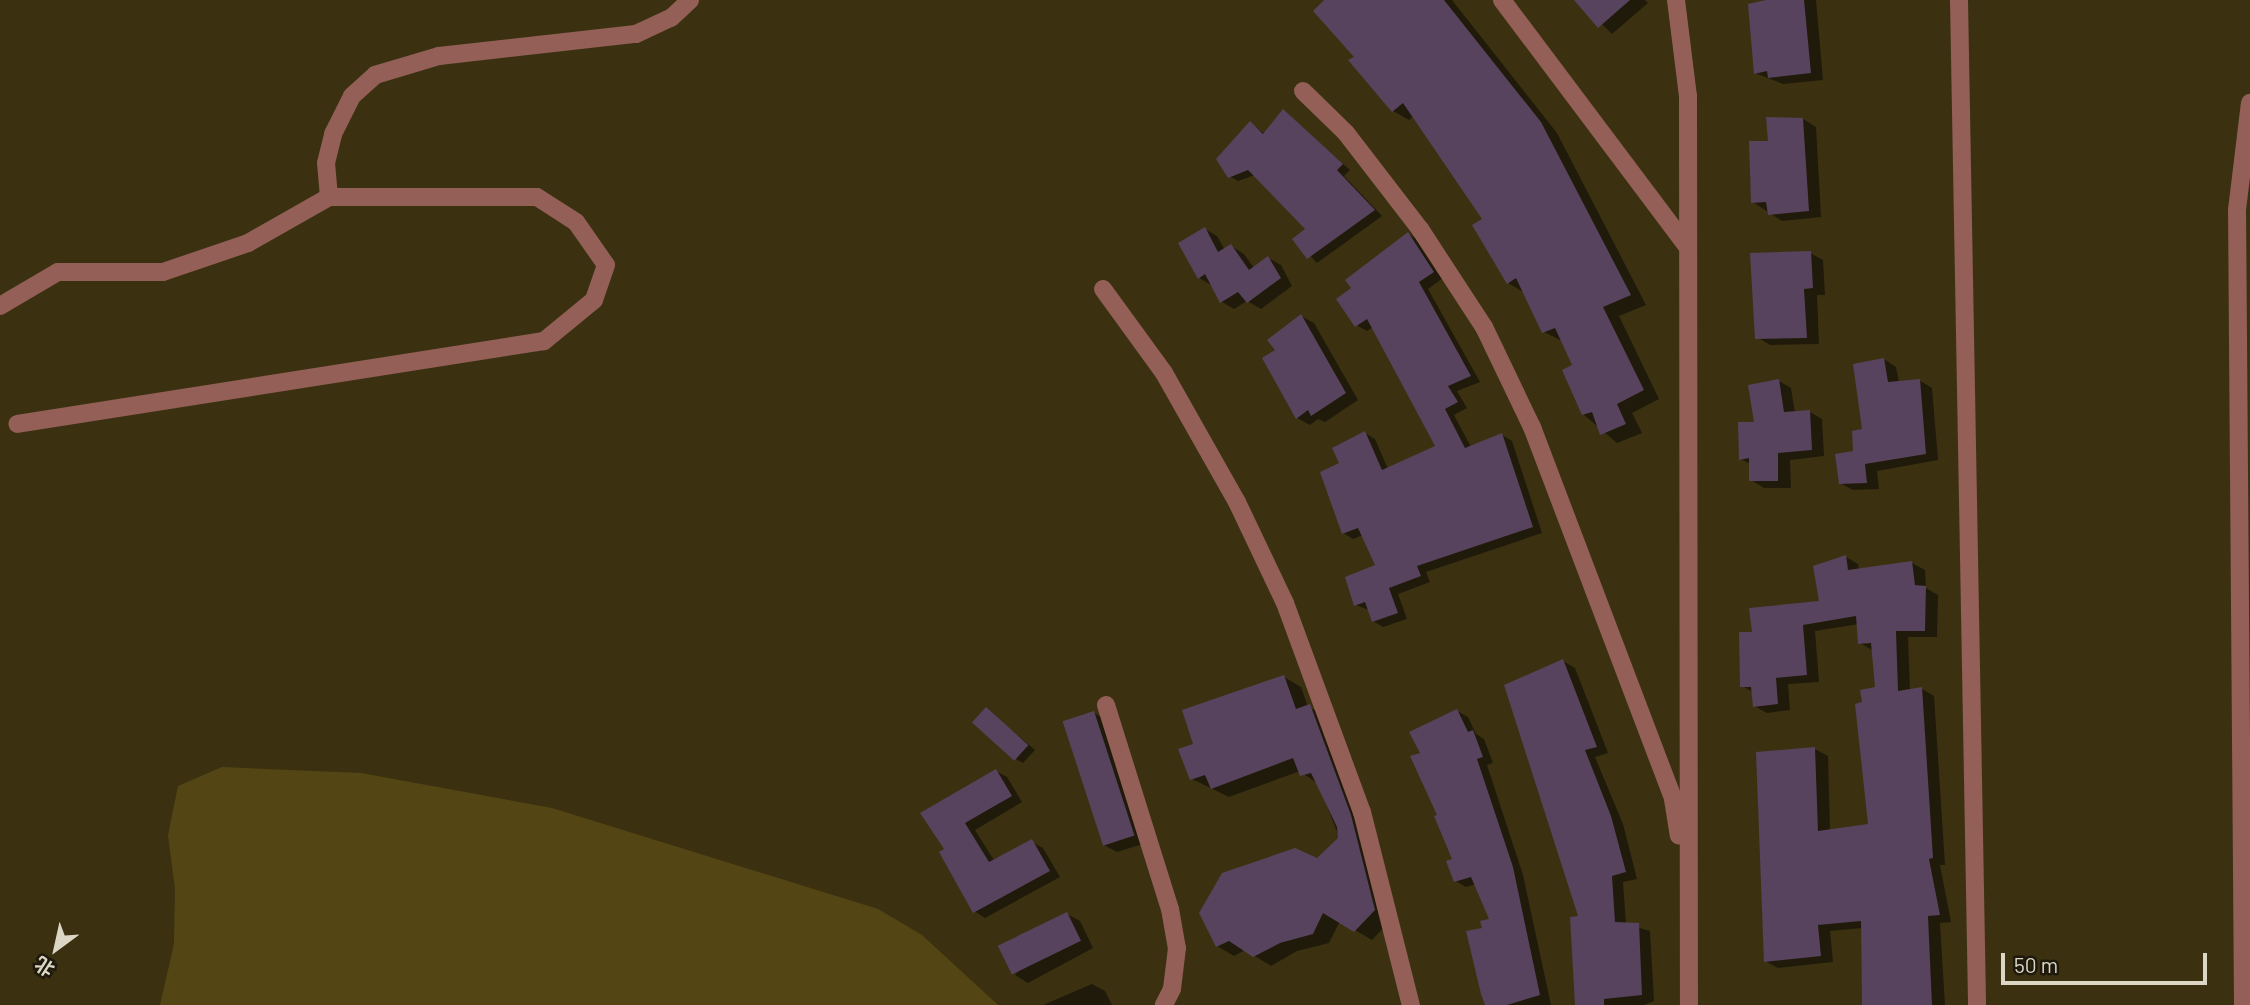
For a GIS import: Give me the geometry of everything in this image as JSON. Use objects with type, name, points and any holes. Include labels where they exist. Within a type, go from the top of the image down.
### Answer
[{"type":"street","points":[[329,197],[326,163],[332,134],[352,96],[375,75],[439,56],[636,34],[671,18],[690,0]]},
{"type":"street","points":[[1502,0],[1688,248]]},
{"type":"street","points":[[1676,0],[1688,96],[1689,1005]]},
{"type":"street","points":[[1959,0],[1977,1005]]},
{"type":"street","points":[[1303,91],[1346,133],[1420,229],[1490,340],[1532,427],[1673,799],[1688,880]]},
{"type":"street","points":[[2243,1005],[2237,210],[2250,103]]},
{"type":"street","points":[[0,306],[58,272],[163,272],[248,243],[329,197],[537,197],[576,222],[606,265],[594,300],[544,341],[17,424]]},
{"type":"street","points":[[1102,289],[1164,373],[1237,502],[1285,603],[1362,812],[1411,1005]]},
{"type":"street","points":[[1106,705],[1170,909],[1177,948],[1172,989],[1164,1005]]},
{"type":"shaded area","points":[[222,767],[361,773],[552,808],[878,909],[922,935],[998,1005],[160,1005],[174,944],[175,889],[168,835],[178,786]]},
{"type":"building","points":[[1324,0],[1444,0],[1541,122],[1631,295],[1603,307],[1644,390],[1617,404],[1626,424],[1600,435],[1592,412],[1582,415],[1562,370],[1572,365],[1555,328],[1542,333],[1516,278],[1507,284],[1472,225],[1482,219],[1403,103],[1392,112],[1348,60],[1354,57],[1313,11]]},
{"type":"building","points":[[1574,0],[1630,0],[1598,28]]},
{"type":"building","points":[[1766,0],[1804,0],[1811,73],[1768,78],[1767,71],[1754,74],[1748,4]]},
{"type":"building","points":[[1283,109],[1343,164],[1337,170],[1375,210],[1307,259],[1292,239],[1305,229],[1248,170],[1228,178],[1216,159],[1250,121],[1263,134]]},
{"type":"building","points":[[1766,117],[1803,118],[1809,211],[1768,215],[1766,202],[1751,203],[1749,141],[1768,141]]},
{"type":"building","points":[[1205,227],[1218,252],[1231,244],[1249,270],[1268,256],[1281,278],[1247,303],[1238,292],[1220,303],[1205,274],[1198,279],[1178,243]]},
{"type":"building","points":[[1408,232],[1434,272],[1419,282],[1471,376],[1448,386],[1458,402],[1445,409],[1465,448],[1502,433],[1533,527],[1417,566],[1421,576],[1389,588],[1398,613],[1372,622],[1365,602],[1354,606],[1345,577],[1375,565],[1358,528],[1342,534],[1320,472],[1339,463],[1332,448],[1365,431],[1382,470],[1435,446],[1367,319],[1355,327],[1336,299],[1351,288],[1345,280]]},
{"type":"building","points":[[1811,251],[1813,288],[1804,289],[1807,338],[1755,339],[1750,253]]},
{"type":"building","points":[[1301,314],[1346,393],[1311,416],[1308,410],[1296,419],[1262,358],[1275,350],[1267,340]]},
{"type":"building","points":[[1884,358],[1888,382],[1920,379],[1926,454],[1865,464],[1867,483],[1839,484],[1835,454],[1853,451],[1852,431],[1862,429],[1853,364]]},
{"type":"building","points":[[1779,379],[1784,412],[1810,410],[1812,450],[1778,453],[1778,481],[1749,481],[1749,458],[1739,460],[1738,422],[1754,422],[1748,385]]},
{"type":"building","points":[[1846,555],[1848,570],[1912,561],[1915,585],[1926,586],[1925,631],[1896,631],[1898,691],[1922,687],[1933,858],[1929,859],[1940,915],[1928,916],[1932,1005],[1862,1005],[1861,921],[1818,925],[1821,956],[1764,962],[1756,752],[1815,747],[1818,831],[1868,824],[1855,704],[1862,702],[1860,690],[1875,687],[1871,643],[1858,644],[1856,616],[1803,625],[1807,675],[1776,678],[1778,704],[1753,707],[1751,687],[1740,687],[1739,632],[1752,632],[1749,608],[1819,601],[1813,566]]},
{"type":"building","points":[[1563,659],[1597,747],[1585,750],[1611,816],[1626,872],[1612,876],[1615,922],[1639,923],[1642,995],[1604,999],[1604,1005],[1575,1005],[1570,917],[1578,916],[1504,685]]},
{"type":"building","points":[[1284,675],[1296,709],[1310,704],[1351,815],[1375,910],[1354,932],[1323,913],[1313,934],[1280,943],[1253,957],[1229,941],[1216,947],[1199,913],[1222,873],[1295,848],[1317,858],[1338,838],[1337,827],[1311,773],[1300,776],[1293,758],[1211,789],[1205,775],[1190,780],[1178,749],[1193,744],[1182,710]]},
{"type":"building","points":[[986,707],[1028,745],[1014,761],[972,723]]},
{"type":"building","points":[[1457,709],[1468,732],[1473,730],[1483,757],[1477,759],[1513,867],[1540,995],[1507,1005],[1485,1005],[1466,931],[1482,928],[1480,921],[1489,919],[1471,877],[1454,882],[1446,861],[1452,859],[1434,816],[1437,815],[1410,756],[1420,753],[1409,732]]},
{"type":"building","points":[[1094,711],[1134,836],[1103,846],[1063,721]]},
{"type":"building","points":[[996,769],[1012,796],[965,823],[989,862],[1032,839],[1050,871],[973,913],[939,852],[944,849],[920,813]]},
{"type":"building","points":[[1067,912],[1081,941],[1012,975],[998,946]]}]
